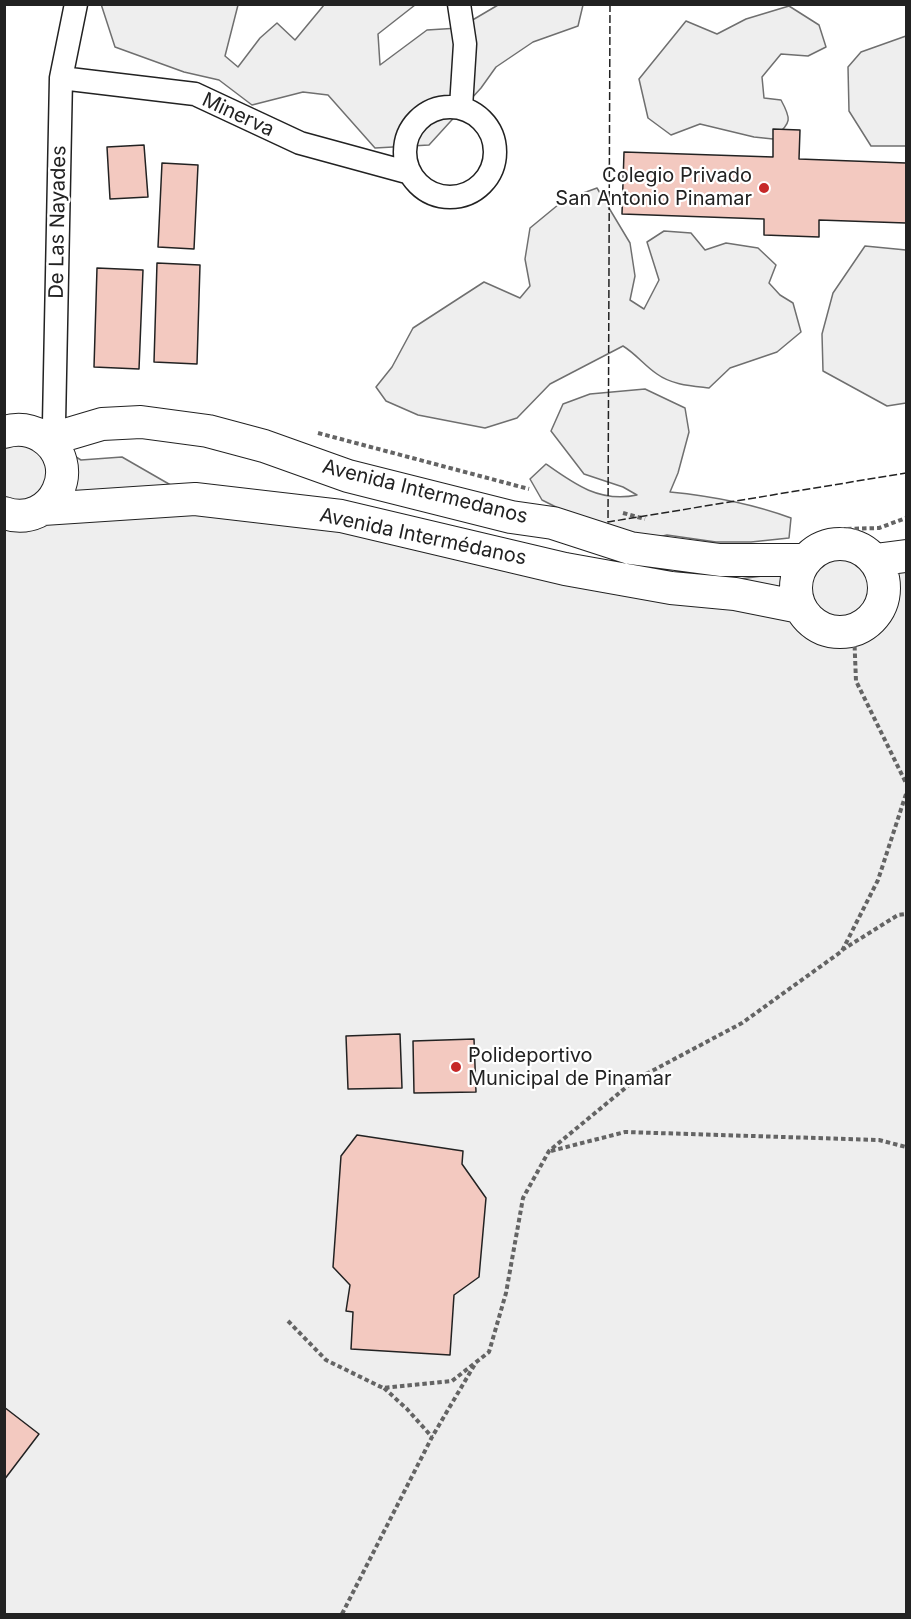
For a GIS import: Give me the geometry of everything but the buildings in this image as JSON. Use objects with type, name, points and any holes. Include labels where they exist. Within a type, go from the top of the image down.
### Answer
[{"type":"main road","name":"Avenida Intermedanos","points":[[48,440],[102,424],[141,422],[208,431],[264,446],[348,476],[512,517],[553,523],[630,548],[720,560],[809,549]]},
{"type":"main road","points":[[4,432],[27,430],[34,432],[48,440],[58,453],[62,474],[60,488],[53,500],[42,509]]},
{"type":"main road","name":"Avenida Intermédanos","points":[[5,514],[25,515],[42,509],[195,499],[341,516],[565,569],[672,588],[735,594],[800,607]]},
{"type":"main road","points":[[831,544],[848,544],[863,550],[875,560],[894,598],[871,621],[854,631],[838,633],[823,629],[810,621],[800,607],[796,592],[797,576],[809,549],[816,551],[831,544]]},
{"type":"main road","points":[[875,560],[906,556]]},
{"type":"street","name":"De Las Nayades","points":[[48,440],[54,423],[61,78],[76,4]]},
{"type":"street","points":[[459,4],[465,44],[461,107]]},
{"type":"street","name":"Minerva","points":[[61,78],[195,94],[300,143],[410,173]]},
{"type":"street","points":[[446,107],[461,107],[474,114],[493,136],[496,151],[494,165],[487,179],[476,189],[462,196],[447,197],[432,193],[420,185],[410,173],[406,159],[406,144],[411,130],[420,119],[432,111],[446,107]]},
{"type":"path","points":[[308,431],[531,489]]},
{"type":"path","points":[[621,513],[655,522]]},
{"type":"path","points":[[809,549],[843,529],[879,528],[906,518]]},
{"type":"path","points":[[854,631],[856,681],[906,783]]},
{"type":"path","points":[[842,951],[878,880],[906,794]]},
{"type":"path","points":[[383,1388],[452,1381],[489,1352],[506,1293],[523,1198],[549,1151],[635,1080],[742,1023],[842,951],[898,915],[906,914]]},
{"type":"path","points":[[549,1151],[625,1132],[879,1140],[906,1147]]},
{"type":"path","points":[[288,1321],[326,1360],[383,1388],[407,1409],[432,1437]]},
{"type":"path","points":[[342,1614],[432,1437],[477,1361]]},
{"type":"shaded area","points":[[101,4],[238,5],[225,56],[238,67],[260,38],[277,23],[295,40],[324,5],[415,5],[378,34],[380,65],[427,30],[459,28],[498,5],[583,5],[578,26],[533,42],[496,67],[481,88],[429,145],[375,148],[328,95],[303,92],[252,105],[219,80],[184,72],[115,47]]},
{"type":"shaded area","points":[[789,6],[819,25],[826,47],[808,56],[781,54],[762,77],[764,98],[781,100],[788,118],[786,125],[773,139],[754,137],[700,124],[671,135],[648,118],[639,79],[686,21],[717,34],[746,19]]},
{"type":"shaded area","points":[[906,36],[906,146],[871,146],[849,111],[848,67],[861,52]]},
{"type":"shaded area","points":[[597,188],[630,243],[635,276],[630,300],[644,309],[659,280],[647,242],[664,231],[691,233],[705,250],[726,243],[758,248],[776,265],[769,283],[780,295],[793,303],[801,332],[777,352],[730,368],[709,388],[669,381],[623,346],[550,384],[517,418],[485,428],[418,415],[386,401],[376,387],[392,367],[413,328],[484,282],[520,298],[530,286],[525,259],[530,228],[564,200]]},
{"type":"shaded area","points":[[865,246],[906,250],[906,403],[887,406],[823,371],[822,334],[833,293]]},
{"type":"shaded area","points":[[645,389],[685,408],[689,432],[678,473],[670,492],[732,501],[791,518],[789,538],[751,542],[716,542],[667,535],[646,540],[560,509],[542,500],[530,479],[546,464],[577,485],[599,494],[624,497],[637,495],[623,487],[584,474],[551,431],[563,404],[590,394]]},
{"type":"shaded area","name":"Polideportivo Municipal de Pinamar","points":[[4,432],[35,432],[81,460],[122,457],[195,499],[671,588],[800,571],[815,552],[830,544],[854,547],[875,560],[906,556],[906,1614],[5,1614]]},
{"type":"fence","points":[[610,4],[608,522],[906,473]]},
{"type":"place","name":"Colegio Privado San Antonio Pinamar","points":[[764,188]]},
{"type":"place","name":"Polideportivo Municipal de Pinamar","points":[[456,1067]]}]
